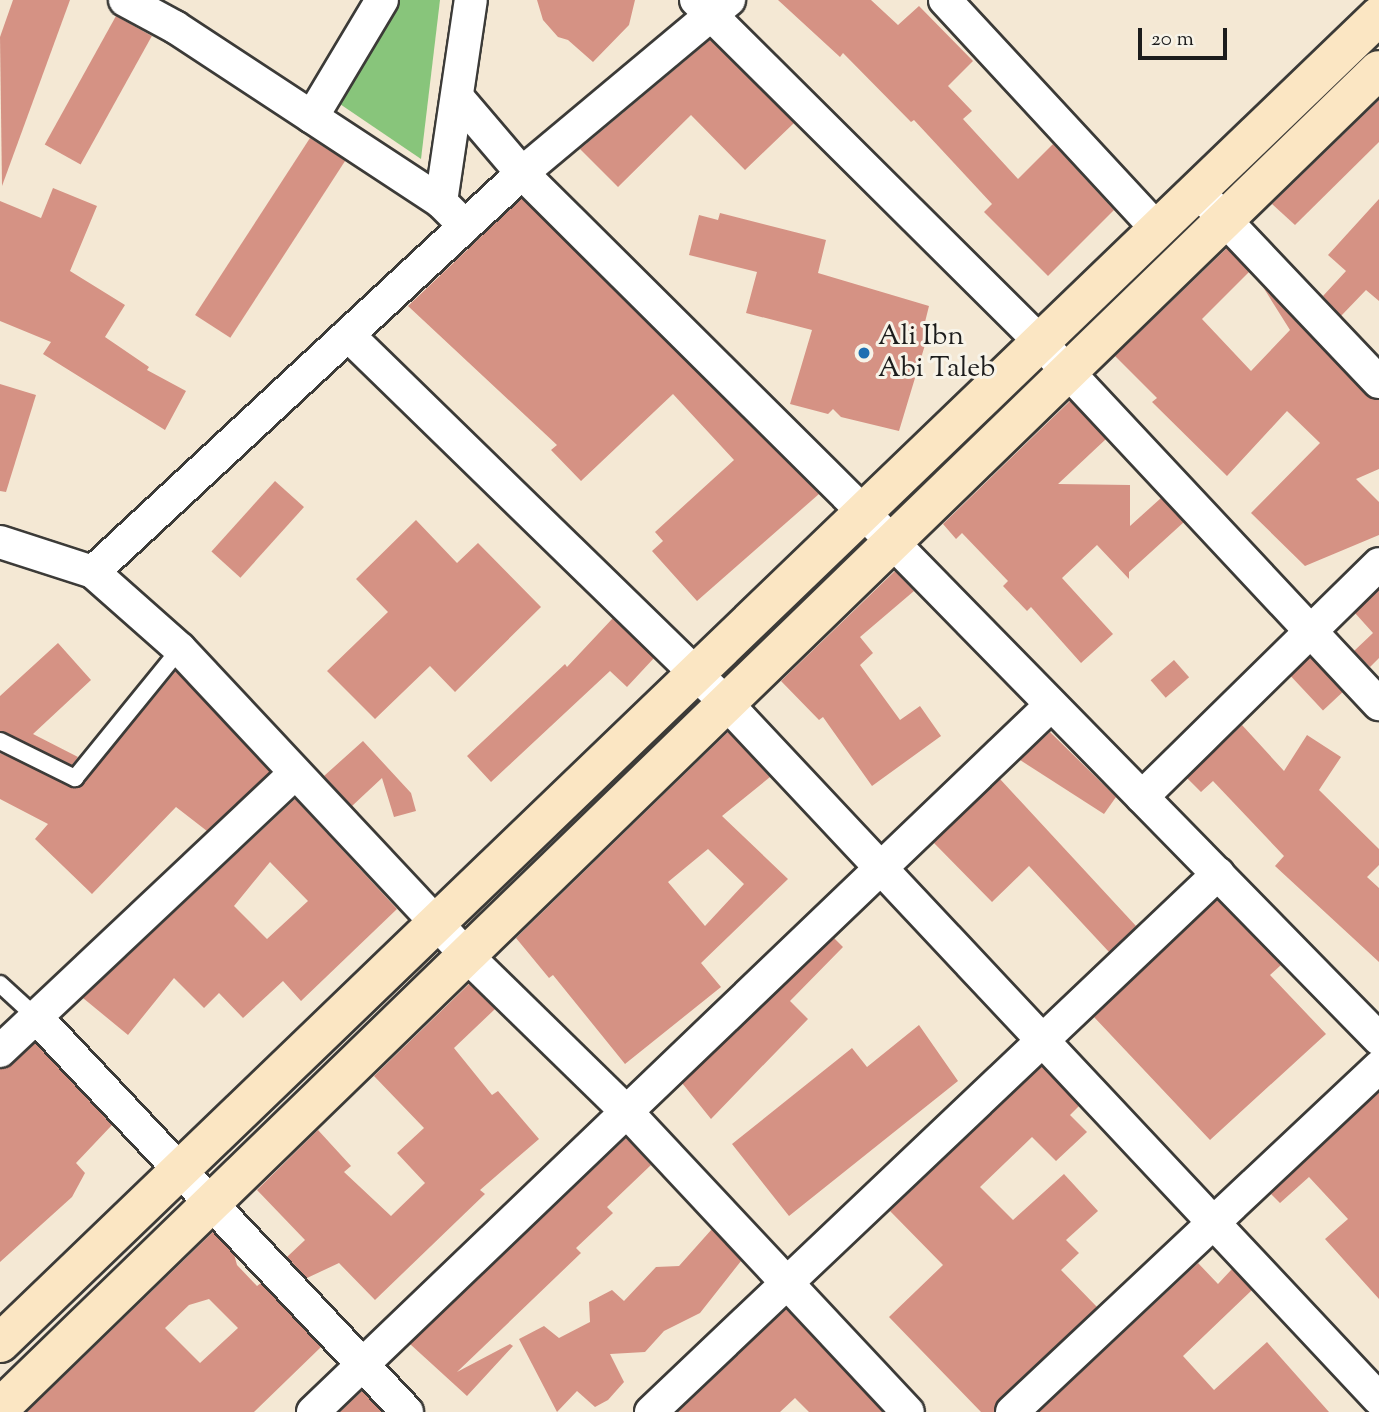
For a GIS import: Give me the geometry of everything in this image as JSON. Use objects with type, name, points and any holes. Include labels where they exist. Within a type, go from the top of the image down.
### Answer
[{"type":"main road","points":[[0,1343],[181,1172],[435,922],[1379,16]]},
{"type":"main road","points":[[0,1408],[213,1206],[1379,70]]},
{"type":"street","points":[[125,0],[312,117],[441,202],[465,226]]},
{"type":"street","points":[[441,202],[471,0]]},
{"type":"street","points":[[945,0],[1157,229]]},
{"type":"street","points":[[312,117],[376,2]]},
{"type":"street","points":[[93,572],[522,173],[712,5],[1040,342],[1379,704]]},
{"type":"street","points":[[457,97],[522,173],[862,511],[1379,1039]]},
{"type":"street","points":[[1197,191],[1379,382]]},
{"type":"street","points":[[348,335],[692,675],[726,704],[1379,1399]]},
{"type":"street","points":[[0,542],[93,572],[180,649],[467,956],[627,1112],[908,1412]]},
{"type":"street","points":[[1142,797],[1379,564]]},
{"type":"street","points":[[313,1412],[1051,705]]},
{"type":"street","points":[[0,1051],[295,773]]},
{"type":"street","points":[[651,1412],[1218,874]]},
{"type":"street","points":[[36,1017],[407,1412]]},
{"type":"street","points":[[1013,1412],[1379,1067]]},
{"type":"lane","points":[[0,741],[75,778],[180,649]]},
{"type":"lane","points":[[0,984],[36,1017]]},
{"type":"green space","points":[[397,0],[440,0],[421,159],[334,100]]},
{"type":"building","points":[[13,0],[70,0],[2,186],[0,37]]},
{"type":"building","points":[[537,0],[635,0],[629,25],[593,62],[568,40],[558,37],[543,20]]},
{"type":"building","points":[[778,0],[871,0],[898,25],[919,6],[973,61],[948,86],[972,111],[963,119],[1018,179],[1053,144],[1114,210],[1048,276],[984,212],[992,204],[914,120],[911,122],[843,53],[840,57]]},
{"type":"building","points":[[116,16],[152,36],[81,164],[45,145]]},
{"type":"building","points":[[710,40],[794,123],[745,170],[691,115],[618,187],[580,149]]},
{"type":"building","points":[[1379,100],[1379,142],[1295,225],[1272,204]]},
{"type":"building","points":[[310,138],[345,161],[230,338],[195,315]]},
{"type":"building","points":[[53,188],[97,206],[70,271],[125,305],[105,337],[149,367],[147,370],[186,391],[165,430],[43,354],[51,342],[0,321],[0,201],[41,218]]},
{"type":"building","points":[[522,198],[819,494],[697,601],[652,551],[663,541],[655,532],[734,460],[673,394],[581,481],[551,450],[557,445],[408,306]]},
{"type":"building","points":[[1379,199],[1379,301],[1366,290],[1341,316],[1323,296],[1346,271],[1328,255]]},
{"type":"building","name":"Ali Ibn Abi Taleb","points":[[720,213],[826,240],[818,273],[929,306],[925,322],[931,325],[899,431],[841,417],[833,409],[828,414],[790,404],[812,330],[746,313],[757,272],[689,255],[699,215],[718,220]]},
{"type":"building","points":[[1227,248],[1249,272],[1202,319],[1251,371],[1290,330],[1263,287],[1366,395],[1379,400],[1379,469],[1356,479],[1379,502],[1379,535],[1305,566],[1251,513],[1320,443],[1287,411],[1227,476],[1152,402],[1157,398],[1115,356]]},
{"type":"building","points":[[0,384],[36,395],[6,492],[0,491]]},
{"type":"building","points":[[1070,401],[1106,439],[1058,484],[1130,485],[1130,526],[1161,498],[1184,522],[1129,572],[1129,579],[1097,545],[1062,578],[1113,634],[1081,663],[1031,607],[1027,611],[1003,586],[1008,581],[962,533],[956,539],[943,524]]},
{"type":"building","points":[[275,481],[304,507],[240,578],[211,552]]},
{"type":"building","points":[[416,520],[457,563],[478,543],[541,607],[455,692],[430,666],[375,719],[327,671],[388,612],[356,579]]},
{"type":"building","points":[[895,571],[914,591],[860,637],[873,653],[860,665],[900,720],[920,706],[941,736],[872,786],[823,717],[819,720],[781,681]]},
{"type":"building","points":[[1379,590],[1379,658],[1370,667],[1354,651],[1373,633],[1355,613]]},
{"type":"building","points":[[613,618],[654,658],[627,687],[610,671],[491,782],[467,756],[565,664],[567,667]]},
{"type":"building","points":[[58,643],[91,680],[33,734],[78,757],[72,765],[0,731],[0,696]]},
{"type":"building","points":[[1310,657],[1343,692],[1323,711],[1290,675]]},
{"type":"building","points":[[1174,660],[1189,677],[1166,698],[1151,680]]},
{"type":"building","points":[[176,671],[270,772],[207,831],[176,807],[92,894],[35,839],[48,824],[0,799],[0,753],[79,788]]},
{"type":"building","points":[[1242,725],[1284,771],[1307,735],[1341,757],[1319,790],[1379,849],[1379,865],[1367,877],[1379,888],[1379,962],[1275,866],[1284,856],[1213,781],[1201,792],[1187,778]]},
{"type":"building","points":[[728,732],[770,777],[722,816],[788,879],[701,963],[721,987],[625,1064],[553,975],[549,978],[516,938]],"holes":[[[708,849],[744,884],[705,926],[668,882]]]},
{"type":"building","points":[[1050,732],[1116,797],[1104,814],[1020,760]]},
{"type":"building","points":[[363,741],[411,793],[416,811],[394,817],[382,778],[352,806],[324,776]]},
{"type":"building","points":[[1000,779],[1136,926],[1109,952],[1029,866],[992,902],[934,843]]},
{"type":"building","points":[[295,799],[397,909],[301,1001],[283,981],[243,1018],[219,993],[204,1008],[174,978],[128,1035],[83,998]],"holes":[[[270,862],[308,901],[267,939],[234,906]]]},
{"type":"building","points":[[1217,900],[1281,965],[1270,975],[1326,1034],[1210,1140],[1094,1017]]},
{"type":"building","points":[[834,938],[843,947],[790,1001],[808,1019],[711,1119],[682,1083]]},
{"type":"building","points":[[469,984],[495,1009],[454,1048],[492,1095],[498,1091],[539,1139],[480,1190],[485,1194],[375,1300],[339,1263],[307,1278],[287,1257],[305,1240],[257,1190],[318,1130],[351,1166],[344,1172],[391,1216],[425,1183],[397,1153],[424,1128],[374,1076]]},
{"type":"building","points":[[919,1025],[958,1081],[789,1216],[732,1144],[852,1048],[867,1067]]},
{"type":"building","points":[[35,1043],[112,1125],[76,1163],[85,1173],[72,1197],[0,1262],[0,1069],[13,1064]]},
{"type":"building","points":[[1042,1066],[1079,1106],[1070,1115],[1087,1132],[1056,1161],[1032,1137],[980,1187],[1013,1220],[1064,1174],[1098,1211],[1066,1240],[1079,1253],[1061,1270],[1097,1307],[999,1399],[994,1412],[981,1412],[889,1317],[943,1265],[890,1211]]},
{"type":"building","points":[[1379,1092],[1379,1299],[1325,1239],[1348,1219],[1309,1177],[1280,1203],[1271,1194]]},
{"type":"building","points":[[626,1138],[651,1165],[607,1207],[613,1213],[576,1248],[581,1253],[457,1372],[510,1344],[513,1346],[467,1396],[410,1344]]},
{"type":"building","points":[[712,1229],[741,1261],[700,1313],[664,1331],[645,1352],[610,1354],[624,1382],[608,1400],[595,1407],[577,1391],[557,1412],[519,1339],[544,1326],[559,1338],[590,1322],[589,1302],[612,1290],[624,1301],[656,1267],[679,1266]]},
{"type":"building","points":[[213,1232],[234,1254],[237,1265],[257,1286],[261,1283],[321,1347],[254,1412],[27,1412]],"holes":[[[209,1299],[238,1328],[200,1363],[165,1328],[189,1305]]]},
{"type":"building","points":[[1198,1263],[1218,1284],[1232,1269],[1252,1290],[1183,1356],[1214,1390],[1267,1342],[1329,1412],[1039,1412]]},
{"type":"building","points":[[786,1309],[883,1412],[809,1412],[795,1398],[780,1412],[678,1412]]},
{"type":"building","points":[[362,1391],[382,1412],[340,1412]]},
{"type":"place","name":"Ali Ibn Abi Taleb","points":[[864,353]]}]
